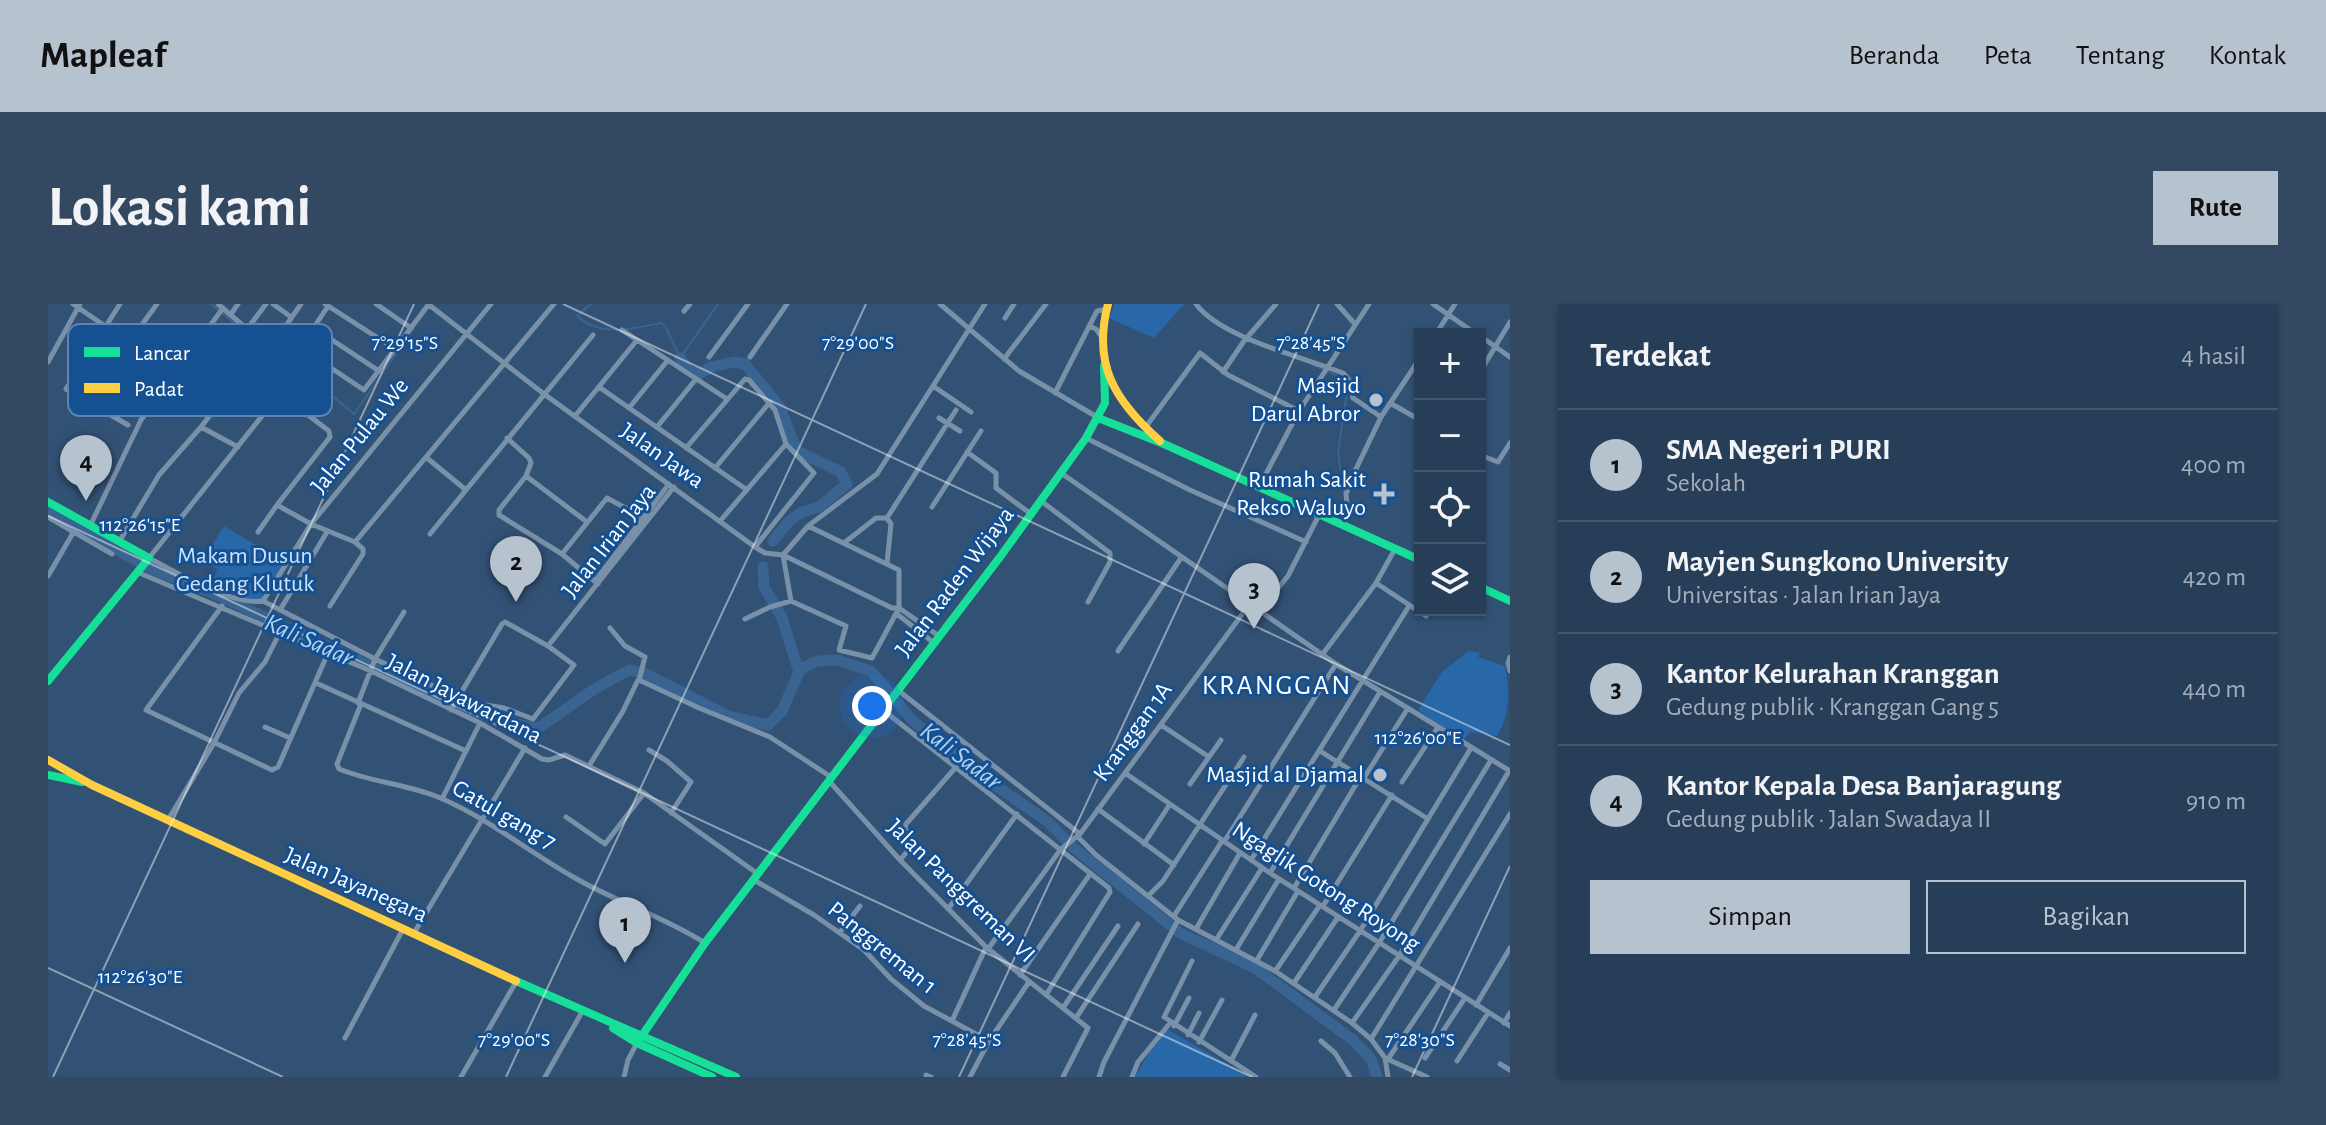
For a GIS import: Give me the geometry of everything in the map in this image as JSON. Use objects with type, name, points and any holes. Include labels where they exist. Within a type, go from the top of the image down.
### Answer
[{"type":"main road","name":"Jalan Raden Wijaya","points":[[639,1039],[705,943],[898,692],[1086,438],[1105,403],[1101,336],[1108,306]]},
{"type":"main road","points":[[1104,366],[1116,393],[1145,428],[1164,444]]},
{"type":"main road","points":[[1098,418],[1164,444],[1414,557]]},
{"type":"main road","points":[[48,502],[118,543],[143,564],[49,676]]},
{"type":"main road","points":[[1486,590],[1510,601]]},
{"type":"main road","name":"Jalan Jayanegara","points":[[48,760],[92,785],[639,1039]]},
{"type":"main road","name":"Jalan Jayanegara","points":[[48,775],[92,785]]},
{"type":"main road","points":[[639,1039],[712,1077]]},
{"type":"main road","points":[[639,1039],[736,1077]]},
{"type":"street","points":[[105,324],[120,304]]},
{"type":"street","points":[[142,324],[157,304]]},
{"type":"street","points":[[231,314],[238,304]]},
{"type":"street","points":[[251,324],[266,304]]},
{"type":"street","points":[[273,304],[291,317]]},
{"type":"street","points":[[285,324],[301,304]]},
{"type":"street","points":[[376,304],[411,328]]},
{"type":"street","name":"Jalan Pulau We","points":[[263,601],[311,524],[491,304]]},
{"type":"street","points":[[355,542],[554,304]]},
{"type":"street","points":[[684,311],[690,304]]},
{"type":"street","points":[[709,357],[748,304]]},
{"type":"street","points":[[750,357],[787,304]]},
{"type":"street","points":[[940,304],[1004,359],[1098,418]]},
{"type":"street","points":[[791,601],[779,554],[808,526],[882,468],[985,304]]},
{"type":"street","points":[[1005,318],[1014,304]]},
{"type":"street","points":[[1004,359],[1046,304]]},
{"type":"street","points":[[1196,304],[1210,319],[1246,340],[1345,375],[1350,381],[1353,398],[1381,417]]},
{"type":"street","points":[[1223,372],[1276,304]]},
{"type":"street","points":[[1337,304],[1355,324]]},
{"type":"street","points":[[1258,488],[1299,411],[1369,304]]},
{"type":"street","points":[[1433,304],[1468,328]]},
{"type":"street","points":[[1440,328],[1455,304]]},
{"type":"street","points":[[48,362],[77,305],[103,324]]},
{"type":"street","points":[[316,324],[326,305],[395,349]]},
{"type":"street","points":[[332,369],[364,390],[429,305]]},
{"type":"street","name":"Jalan Jawa","points":[[429,305],[468,332],[544,394],[755,547],[765,553],[779,554],[898,611],[937,639]]},
{"type":"street","points":[[1055,393],[1097,311],[1108,306]]},
{"type":"street","points":[[221,309],[242,324]]},
{"type":"street","points":[[1486,361],[1510,322]]},
{"type":"street","points":[[1089,326],[1101,336]]},
{"type":"street","points":[[622,330],[727,399]]},
{"type":"street","points":[[430,534],[593,335]]},
{"type":"street","points":[[332,340],[379,371]]},
{"type":"street","points":[[575,416],[637,340]]},
{"type":"street","points":[[1486,341],[1510,357]]},
{"type":"street","points":[[1145,428],[1200,353],[1223,372],[1299,411]]},
{"type":"street","points":[[629,408],[668,360]]},
{"type":"street","points":[[1343,526],[1348,514],[1346,494],[1381,417],[1414,367]]},
{"type":"street","points":[[657,427],[696,379]]},
{"type":"street","points":[[686,448],[746,379],[770,402],[781,421],[786,444],[812,467],[812,477],[755,547]]},
{"type":"street","points":[[933,386],[971,412]]},
{"type":"street","points":[[599,387],[747,490]]},
{"type":"street","points":[[715,468],[770,402]]},
{"type":"street","points":[[1390,403],[1414,417]]},
{"type":"street","points":[[887,518],[956,410]]},
{"type":"street","points":[[112,416],[128,425]]},
{"type":"street","points":[[90,527],[144,416]]},
{"type":"street","points":[[118,543],[159,475],[209,416]]},
{"type":"street","points":[[262,416],[143,564],[249,603],[263,601],[373,665],[454,704],[504,708],[533,719],[574,667],[548,646],[504,622],[454,704]]},
{"type":"street","points":[[258,532],[330,437],[329,431],[309,416]]},
{"type":"street","points":[[939,418],[960,431]]},
{"type":"street","points":[[201,427],[238,447]]},
{"type":"street","points":[[932,507],[981,431]]},
{"type":"street","points":[[507,438],[531,461],[526,476],[499,510],[499,515],[562,554],[596,583]]},
{"type":"street","points":[[1086,438],[1190,490],[1306,542]]},
{"type":"street","points":[[1486,457],[1498,462],[1510,443]]},
{"type":"street","points":[[721,520],[786,444]]},
{"type":"street","points":[[967,452],[996,473],[996,488],[1031,514]]},
{"type":"street","points":[[1503,455],[1510,459]]},
{"type":"street","points":[[426,458],[466,490]]},
{"type":"street","points":[[1061,473],[1322,655],[1509,771],[1399,956],[1352,1023]]},
{"type":"street","points":[[526,476],[587,522]]},
{"type":"street","name":"Jalan Irian Jaya","points":[[548,646],[672,486]]},
{"type":"street","points":[[562,554],[609,498],[646,519]]},
{"type":"street","points":[[1041,501],[1110,553],[1110,562],[1088,602]]},
{"type":"street","points":[[277,505],[327,532],[355,542],[363,549],[363,554],[330,606]]},
{"type":"street","points":[[1259,611],[1283,582],[1319,515]]},
{"type":"street","points":[[48,517],[112,554]]},
{"type":"street","points":[[844,544],[876,518],[887,518]]},
{"type":"street","points":[[887,518],[891,524],[887,563]]},
{"type":"street","points":[[745,619],[791,601],[845,625],[847,629],[838,650],[870,659],[876,654],[898,611],[899,572],[887,563],[808,526]]},
{"type":"street","points":[[280,610],[327,532]]},
{"type":"street","points":[[48,576],[73,533]]},
{"type":"street","points":[[1322,655],[1376,583],[1395,549]]},
{"type":"street","points":[[1118,651],[1181,558]]},
{"type":"street","name":"Jalan Jayawardana","points":[[143,564],[222,606],[328,653],[373,665],[454,704],[480,723],[546,760],[562,754],[644,793],[757,877]]},
{"type":"street","points":[[1376,583],[1414,608]]},
{"type":"street","name":"Kranggan 1A","points":[[952,1021],[987,948],[1063,847],[1077,837],[1249,605]]},
{"type":"street","points":[[222,606],[146,710],[274,770],[328,653]]},
{"type":"street","points":[[1251,860],[1409,606]]},
{"type":"street","points":[[359,703],[373,665],[404,612]]},
{"type":"street","points":[[589,766],[623,711],[639,679],[645,657],[625,646],[610,628]]},
{"type":"street","points":[[168,820],[214,743],[239,693],[265,662],[280,632]]},
{"type":"street","points":[[1510,657],[1510,671]]},
{"type":"street","points":[[1099,1077],[1176,921],[1336,664]]},
{"type":"street","name":"Jalan Panggreman VI","points":[[639,679],[795,751],[831,780],[900,860],[987,948],[1076,1018]]},
{"type":"street","points":[[316,683],[466,751]]},
{"type":"street","points":[[898,692],[1149,895],[1176,921],[1237,948],[1275,971],[1352,1023],[1387,1058],[1427,1077]]},
{"type":"street","points":[[1270,873],[1380,692]]},
{"type":"street","name":"Gatul gang 7","points":[[359,703],[337,764],[339,769],[410,787],[442,799],[579,880],[705,943]]},
{"type":"street","points":[[1257,960],[1362,777],[1408,708]]},
{"type":"street","points":[[884,710],[1063,847],[1109,888],[1110,892],[1046,995]]},
{"type":"street","points":[[442,799],[480,723]]},
{"type":"street","points":[[1161,725],[1209,757]]},
{"type":"street","points":[[265,727],[290,738]]},
{"type":"street","points":[[1402,782],[1438,727]]},
{"type":"street","points":[[1190,784],[1221,740]]},
{"type":"street","points":[[414,933],[525,748]]},
{"type":"street","points":[[1315,997],[1360,931],[1471,748]]},
{"type":"street","points":[[649,750],[691,782],[671,813]]},
{"type":"street","points":[[1320,751],[1428,819]]},
{"type":"street","points":[[1149,895],[1163,881],[1244,757]]},
{"type":"street","points":[[1334,1010],[1379,943],[1491,760]]},
{"type":"street","points":[[900,860],[915,842],[905,826],[956,767]]},
{"type":"street","name":"Ngaglik Gotong Royong","points":[[1125,773],[1262,868],[1507,1024]]},
{"type":"street","points":[[566,817],[605,844],[644,793]]},
{"type":"street","points":[[1275,971],[1392,795]]},
{"type":"street","points":[[1144,844],[1170,804]]},
{"type":"street","points":[[1098,809],[1174,865]]},
{"type":"street","points":[[948,909],[1017,814]]},
{"type":"street","points":[[1371,1039],[1510,814]]},
{"type":"street","points":[[1196,929],[1240,853]]},
{"type":"street","points":[[1216,940],[1262,868]]},
{"type":"street","points":[[1020,975],[1090,874]]},
{"type":"street","name":"Panggreman 1","points":[[757,877],[864,950],[915,999],[989,1041]]},
{"type":"street","points":[[1237,948],[1279,879]]},
{"type":"street","points":[[840,932],[860,906]]},
{"type":"street","points":[[1294,983],[1338,917]]},
{"type":"street","points":[[1063,1077],[1088,1030],[1076,1018],[1138,924]]},
{"type":"street","points":[[1063,1008],[1118,926]]},
{"type":"street","points":[[345,1038],[403,928]]},
{"type":"street","points":[[1476,1005],[1510,948]]},
{"type":"street","points":[[1192,961],[1163,1015],[1252,1076]]},
{"type":"street","points":[[461,1077],[516,981]]},
{"type":"street","points":[[970,1077],[989,1041],[1029,982]]},
{"type":"street","points":[[1388,1077],[1387,1058],[1440,982]]},
{"type":"street","points":[[1132,1077],[1138,1062],[1172,1024],[1189,998]]},
{"type":"street","points":[[1425,1058],[1465,998]]},
{"type":"street","points":[[1199,1042],[1222,1000]]},
{"type":"street","points":[[545,1077],[582,1012]]},
{"type":"street","points":[[1188,1035],[1199,1013]]},
{"type":"street","points":[[1457,1061],[1488,1013]]},
{"type":"street","points":[[1507,1024],[1510,1013]]},
{"type":"street","points":[[1231,1061],[1255,1015]]},
{"type":"street","points":[[624,1077],[628,1060],[639,1039]]},
{"type":"street","points":[[1321,1041],[1335,1053],[1350,1077]]},
{"type":"street","points":[[1500,1064],[1510,1070]]},
{"type":"green space","points":[[1115,304],[1184,304],[1154,338],[1109,318]]},
{"type":"green space","name":"Makam Dusun Gedang Klutuk","points":[[224,526],[285,562],[262,599],[249,601],[210,584],[218,570],[203,560]]},
{"type":"green space","points":[[1469,651],[1505,666],[1508,702],[1497,736],[1470,732],[1463,741],[1418,710],[1442,672]]},
{"type":"green space","points":[[1163,1027],[1246,1075],[1135,1077]]},
{"type":"waterway","points":[[210,304],[235,324]]},
{"type":"waterway","points":[[591,304],[577,316],[596,327],[617,330],[661,323],[666,327],[680,358]]},
{"type":"waterway","points":[[681,357],[718,304]]},
{"type":"waterway","points":[[332,396],[354,414],[414,328]]},
{"type":"waterway","points":[[680,358],[689,371],[699,374],[711,367],[734,362],[745,364],[780,407],[797,451],[841,472],[847,484],[819,507],[802,512],[788,522],[773,541]]},
{"type":"waterway","points":[[1311,364],[1340,377],[1348,387],[1338,452],[1344,494]]},
{"type":"waterway","name":"Kali Sadar","points":[[48,511],[153,570],[214,594],[462,708],[525,726],[540,727],[596,688],[629,670],[646,674],[728,716],[768,725],[782,711],[799,672],[806,666],[818,661],[837,660],[871,671],[913,721],[986,779],[1047,821],[1074,848],[1180,933],[1255,968],[1353,1040],[1371,1059],[1377,1077]]},
{"type":"waterway","points":[[763,567],[764,587],[782,618],[799,672]]},
{"type":"traffic: fast","points":[[637,1043],[705,943],[1000,557],[1086,438],[1105,403],[1104,366]]},
{"type":"traffic: fast","points":[[1098,418],[1164,444],[1414,557]]},
{"type":"traffic: fast","points":[[48,502],[149,558],[48,681]]},
{"type":"traffic: fast","points":[[1486,590],[1510,601]]},
{"type":"traffic: fast","points":[[48,775],[82,782]]},
{"type":"traffic: fast","points":[[516,981],[736,1077]]},
{"type":"traffic: fast","points":[[613,1028],[637,1043],[712,1077]]},
{"type":"traffic: slow","points":[[1108,304],[1103,346],[1111,380],[1131,411],[1160,441]]},
{"type":"traffic: slow","points":[[48,760],[92,785],[516,981]]},
{"type":"place","name":"Masjid Darul Abror","points":[[1376,400]]},
{"type":"place","name":"Rumah Sakit Rekso Waluyo","points":[[1384,494]]},
{"type":"place","name":"Kantor Kepala Desa Banjaragung","points":[[86,501]]},
{"type":"place","name":"Mayjen Sungkono University","points":[[516,602]]},
{"type":"place","name":"Kantor Kelurahan Kranggan","points":[[1254,629]]},
{"type":"place","name":"Masjid al Djamal","points":[[1380,775]]},
{"type":"place","name":"SMA Negeri 1 PURI","points":[[625,963]]},
{"type":"district","name":"KRANGGAN","points":[[1277,686]]}]
